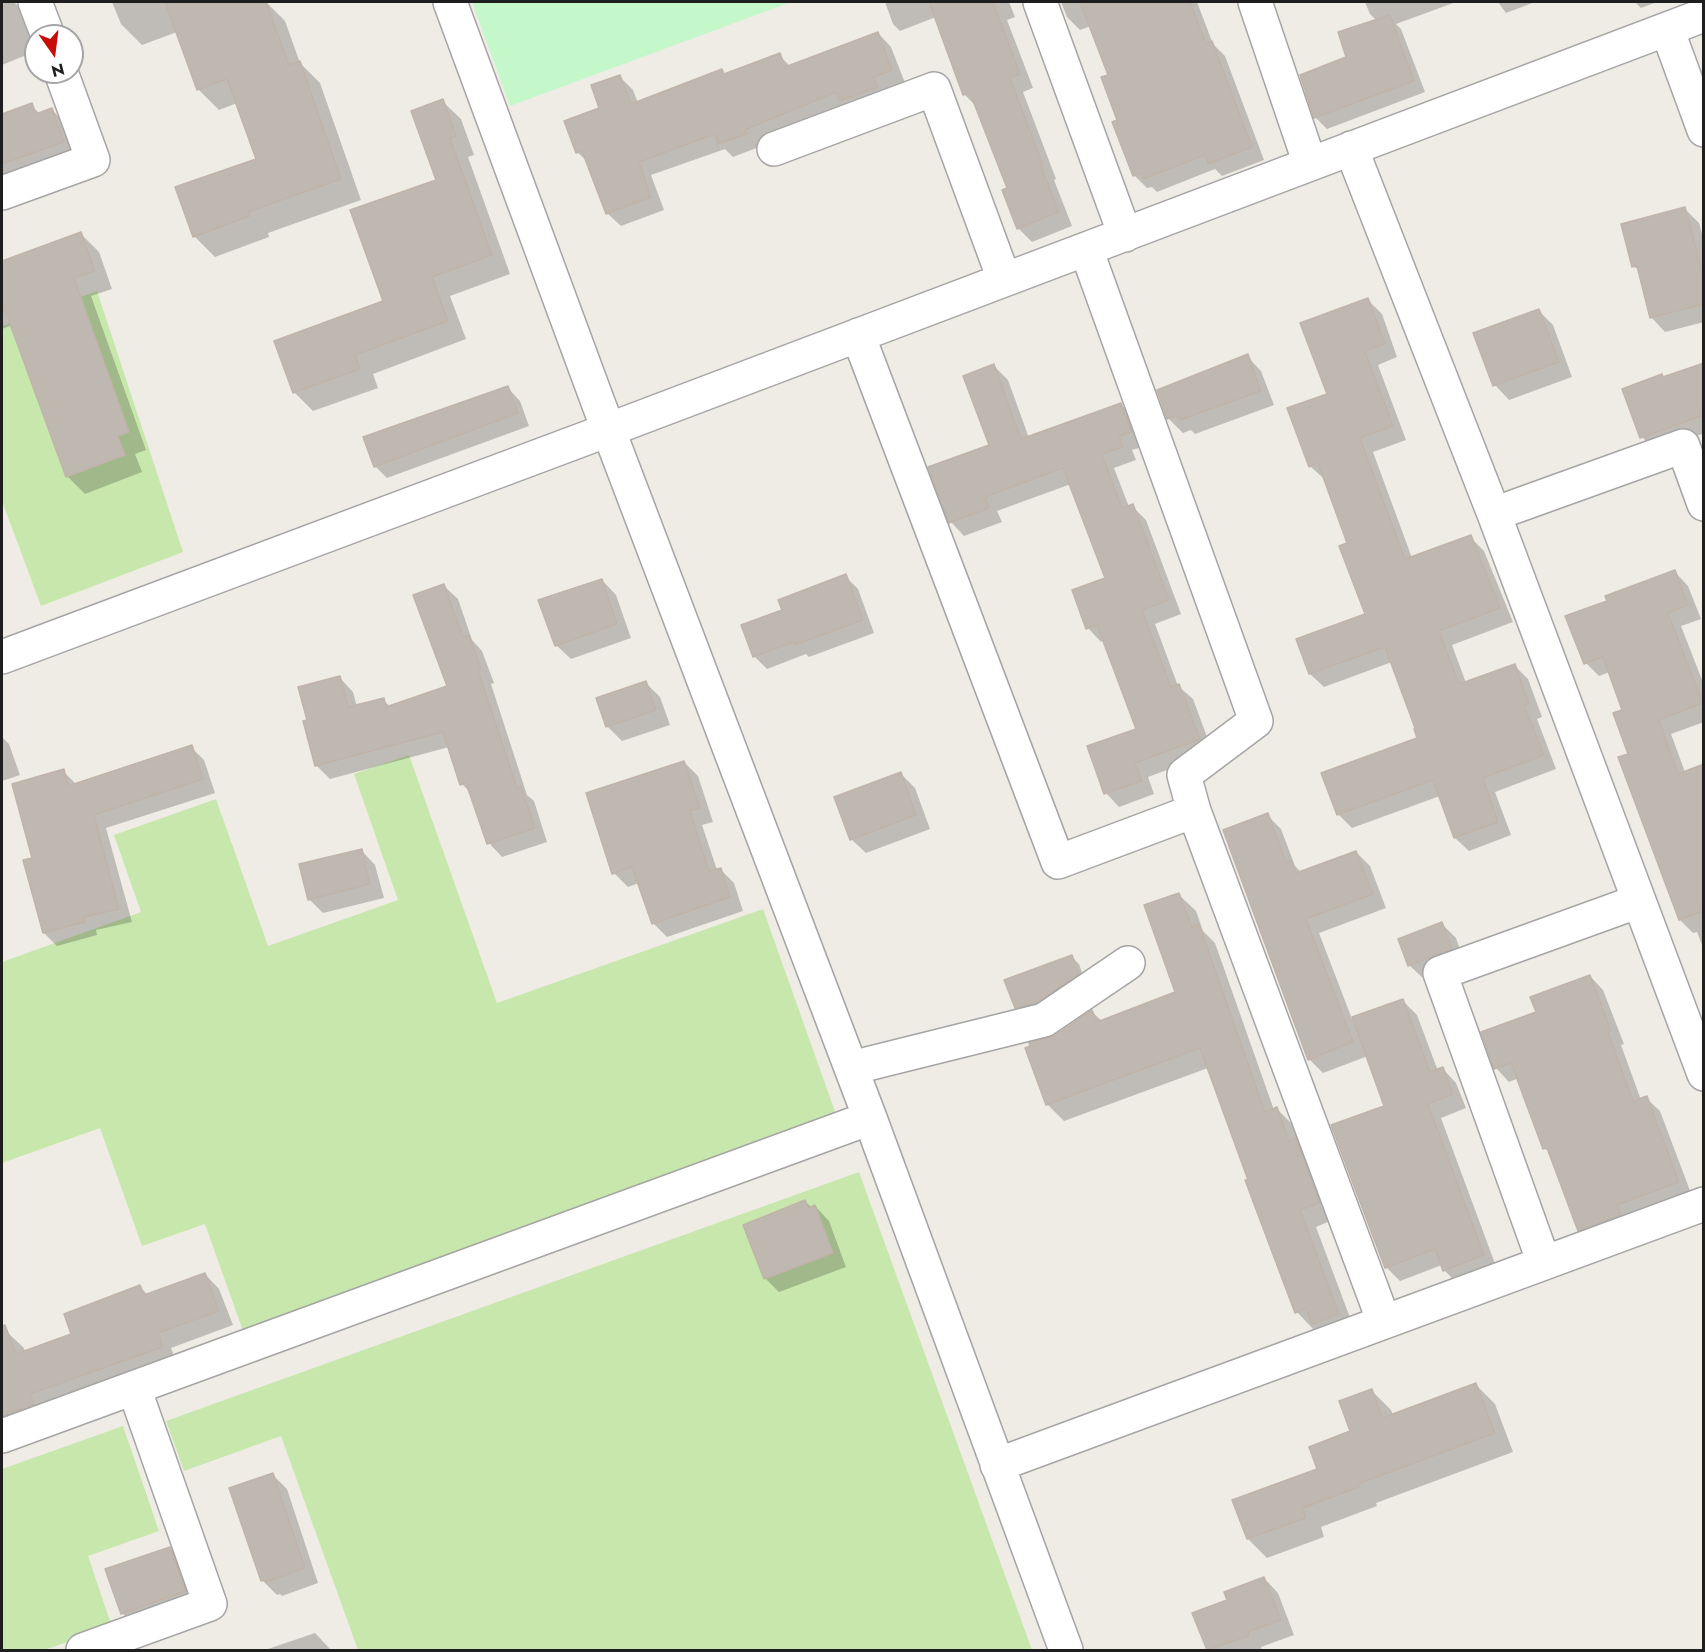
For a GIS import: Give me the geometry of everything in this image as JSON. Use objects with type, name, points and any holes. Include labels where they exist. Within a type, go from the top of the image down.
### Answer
[{"type":"street","points":[[35,2],[43,24]]},
{"type":"street","points":[[450,2],[608,430],[870,1118],[1066,1650]]},
{"type":"street","points":[[1040,2],[1125,235]]},
{"type":"street","points":[[1255,2],[1310,164]]},
{"type":"street","points":[[2,657],[1704,15]]},
{"type":"street","points":[[1667,29],[1704,129]]},
{"type":"street","points":[[2,193],[93,160],[65,84]]},
{"type":"street","points":[[774,149],[934,89],[1004,279]]},
{"type":"street","points":[[1351,148],[1494,514],[1704,1074]]},
{"type":"street","points":[[1086,249],[1256,721],[1184,775],[1194,811],[1384,1322]]},
{"type":"street","points":[[858,335],[1058,862],[1194,811]]},
{"type":"street","points":[[1494,514],[1683,446],[1704,504]]},
{"type":"street","points":[[1544,1263],[1440,973],[1639,901]]},
{"type":"street","points":[[851,1068],[1044,1020],[1128,963]]},
{"type":"street","points":[[2,1436],[870,1118]]},
{"type":"street","points":[[997,1465],[1704,1204]]},
{"type":"street","points":[[83,1650],[210,1604],[134,1388]]},
{"type":"green space","points":[[472,2],[791,2],[510,106]]},
{"type":"green space","points":[[97,291],[183,552],[41,606],[2,501],[2,326]]},
{"type":"green space","points":[[409,755],[497,1003],[763,909],[838,1120],[243,1331],[205,1224],[142,1246],[100,1128],[2,1163],[2,962],[141,912],[114,835],[216,799],[268,946],[398,900],[354,774]]},
{"type":"green space","points":[[859,1172],[1032,1650],[358,1650],[281,1436],[184,1471],[166,1421]]},
{"type":"green space","points":[[123,1426],[159,1531],[88,1556],[112,1627],[44,1650],[2,1650],[2,1469]]},
{"type":"building","points":[[165,2],[266,2],[289,65],[300,61],[341,179],[248,212],[250,216],[193,237],[175,187],[256,159],[227,79],[197,90]]},
{"type":"building","points":[[929,2],[993,2],[1020,74],[1010,78],[1059,212],[1017,229],[1002,190],[1007,188],[970,93],[963,95]]},
{"type":"building","points":[[1080,2],[1190,2],[1206,43],[1212,41],[1252,147],[1208,164],[1205,155],[1143,179],[1140,173],[1133,176],[1112,122],[1117,120],[1101,77],[1108,75]]},
{"type":"building","points":[[1390,15],[1414,81],[1314,118],[1300,75],[1346,57],[1338,32]]},
{"type":"building","points":[[878,32],[892,70],[874,77],[878,87],[840,101],[836,92],[745,130],[747,134],[718,144],[715,134],[639,162],[651,197],[606,214],[582,151],[576,153],[564,121],[599,108],[591,85],[620,75],[631,104],[722,69],[724,74],[780,53],[785,67]]},
{"type":"building","points":[[443,99],[456,136],[450,138],[492,255],[432,277],[448,321],[355,355],[360,369],[293,393],[274,341],[383,301],[350,210],[436,180],[411,111]]},
{"type":"building","points":[[32,103],[36,114],[52,108],[64,142],[2,164],[2,114]]},
{"type":"building","points":[[1685,207],[1704,278],[1704,304],[1650,318],[1637,266],[1632,267],[1621,224]]},
{"type":"building","points":[[81,232],[95,271],[74,278],[129,432],[118,436],[125,455],[66,477],[2,302],[2,261]]},
{"type":"building","points":[[1368,298],[1385,344],[1365,351],[1393,426],[1360,438],[1405,559],[1471,535],[1500,608],[1439,631],[1459,684],[1515,664],[1529,704],[1524,705],[1544,755],[1483,778],[1498,822],[1454,838],[1433,780],[1337,815],[1321,773],[1417,738],[1415,728],[1385,647],[1309,674],[1296,639],[1365,614],[1339,546],[1347,543],[1318,463],[1309,467],[1287,408],[1327,394],[1300,323]]},
{"type":"building","points":[[1539,309],[1559,362],[1493,386],[1473,333]]},
{"type":"building","points":[[1248,354],[1261,391],[1180,420],[1177,415],[1167,419],[1157,390]]},
{"type":"building","points":[[1704,363],[1704,415],[1640,438],[1622,389],[1662,374],[1663,377]]},
{"type":"building","points":[[994,364],[1021,439],[1121,403],[1132,432],[1119,436],[1123,447],[1102,454],[1122,508],[1133,504],[1169,600],[1142,610],[1171,687],[1179,684],[1200,739],[1135,763],[1142,781],[1104,794],[1087,746],[1136,729],[1097,625],[1086,629],[1072,590],[1105,578],[1063,468],[985,497],[989,508],[949,523],[928,467],[989,445],[963,376]]},
{"type":"building","points":[[508,386],[518,413],[374,467],[363,437]]},
{"type":"building","points":[[1675,570],[1688,605],[1668,613],[1703,703],[1659,720],[1678,774],[1704,764],[1704,911],[1679,920],[1618,757],[1628,754],[1613,713],[1622,710],[1603,657],[1584,664],[1565,616],[1607,601],[1605,596]]},
{"type":"building","points":[[846,574],[863,620],[795,645],[794,642],[753,657],[741,625],[782,610],[778,600]]},
{"type":"building","points":[[602,579],[617,624],[555,646],[538,600]]},
{"type":"building","points":[[444,584],[463,637],[469,635],[481,669],[478,670],[517,788],[521,786],[535,828],[487,844],[466,783],[460,785],[443,732],[315,766],[303,721],[307,720],[298,687],[340,676],[348,707],[384,698],[386,707],[447,686],[413,595]]},
{"type":"building","points":[[646,681],[656,710],[606,727],[596,698]]},
{"type":"building","points":[[192,745],[203,779],[94,815],[119,909],[84,917],[85,922],[43,933],[23,860],[32,858],[12,784],[64,769],[68,786]]},
{"type":"building","points":[[684,761],[700,808],[690,811],[709,871],[721,868],[730,897],[652,924],[632,867],[612,874],[586,793]]},
{"type":"building","points":[[901,772],[916,815],[850,840],[834,797]]},
{"type":"building","points":[[1268,813],[1286,862],[1291,860],[1296,873],[1356,851],[1373,894],[1306,919],[1353,1042],[1308,1060],[1223,830]]},
{"type":"building","points":[[362,849],[370,884],[308,900],[299,864]]},
{"type":"building","points":[[1179,893],[1192,927],[1199,924],[1265,1112],[1277,1107],[1289,1141],[1296,1138],[1320,1203],[1300,1210],[1339,1314],[1312,1324],[1306,1309],[1295,1313],[1245,1180],[1248,1180],[1200,1048],[1046,1105],[1025,1048],[1030,1046],[1029,1043],[1054,1036],[1092,1010],[1097,1022],[1175,992],[1144,905]]},
{"type":"building","points":[[1442,922],[1452,949],[1408,966],[1398,939]]},
{"type":"building","points":[[1072,955],[1079,974],[1036,1003],[1015,1008],[1004,980]]},
{"type":"building","points":[[1590,975],[1633,1101],[1647,1096],[1679,1182],[1617,1205],[1621,1215],[1578,1231],[1547,1148],[1543,1149],[1511,1063],[1494,1069],[1481,1032],[1536,1012],[1530,997]]},
{"type":"building","points":[[1403,999],[1430,1072],[1443,1067],[1453,1094],[1428,1104],[1484,1255],[1443,1271],[1435,1249],[1385,1268],[1331,1125],[1384,1106],[1352,1017]]},
{"type":"building","points":[[805,1200],[808,1208],[815,1205],[833,1253],[764,1279],[743,1225]]},
{"type":"building","points":[[205,1273],[219,1311],[158,1333],[163,1347],[30,1394],[34,1404],[2,1416],[2,1326],[5,1325],[16,1354],[71,1334],[64,1314],[140,1285],[144,1295]]},
{"type":"building","points":[[1476,1383],[1495,1433],[1358,1484],[1359,1487],[1303,1508],[1306,1518],[1247,1539],[1232,1500],[1317,1469],[1309,1447],[1350,1431],[1339,1401],[1372,1389],[1382,1418]]},
{"type":"building","points":[[273,1473],[305,1568],[266,1582],[261,1581],[229,1488]]},
{"type":"building","points":[[170,1547],[186,1591],[121,1614],[105,1569]]},
{"type":"building","points":[[1264,1577],[1281,1620],[1248,1632],[1249,1636],[1207,1650],[1192,1613],[1227,1600],[1224,1592]]}]
